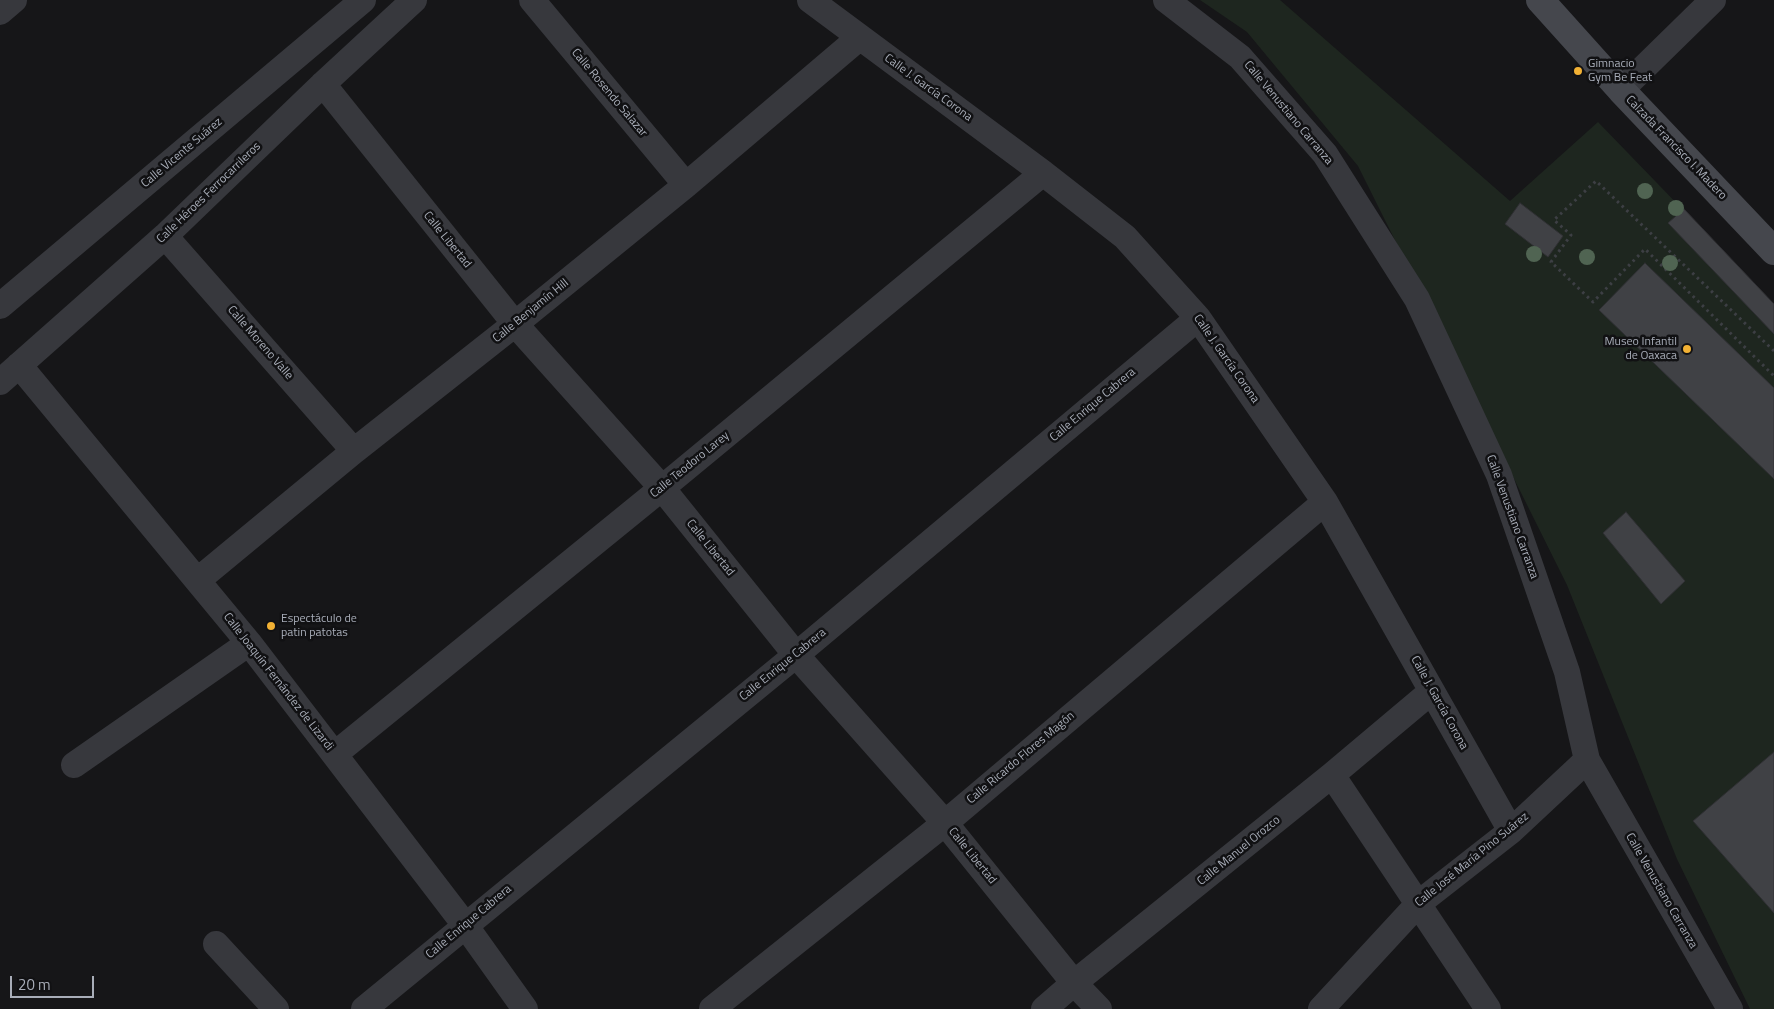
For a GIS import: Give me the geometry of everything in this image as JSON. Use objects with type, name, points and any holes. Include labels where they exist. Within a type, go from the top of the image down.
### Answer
[{"type":"main road","name":"Calzada Francisco I. Madero","points":[[1540,0],[1621,90],[1774,251]]},
{"type":"street","points":[[0,12],[14,0]]},
{"type":"street","name":"Calle Héroes Ferrocarrileros","points":[[0,382],[165,236],[322,84],[414,0]]},
{"type":"street","name":"Calle Rosendo Salazar","points":[[532,0],[686,185]]},
{"type":"street","name":"Calle J. García Corona","points":[[810,0],[1125,236],[1198,318],[1325,502],[1511,832]]},
{"type":"street","name":"Calle Venustiano Carranza","points":[[1166,0],[1240,57],[1325,154],[1417,299],[1499,475],[1567,672],[1587,760],[1730,1009]]},
{"type":"street","points":[[1621,90],[1713,0]]},
{"type":"street","name":"Calle Vicente Suárez","points":[[0,306],[353,3]]},
{"type":"street","name":"Calle Benjamín Hill","points":[[198,580],[354,451],[515,324],[686,185],[859,38]]},
{"type":"street","name":"Calle Libertad","points":[[322,84],[515,324],[662,488],[796,655],[945,823],[1074,983],[1099,1009]]},
{"type":"street","name":"Calle Teodoro Larey","points":[[335,754],[662,488],[1043,173]]},
{"type":"street","name":"Calle Moreno Valle","points":[[165,236],[354,451]]},
{"type":"street","name":"Calle Enrique Cabrera","points":[[364,1009],[796,655],[1198,318]]},
{"type":"street","name":"Calle Joaquín Fernández de Lizardi","points":[[19,365],[249,643],[465,925],[525,1009]]},
{"type":"street","name":"Calle Ricardo Flores Magón","points":[[712,1009],[945,823],[1325,502]]},
{"type":"street","points":[[74,765],[249,643]]},
{"type":"street","name":"Calle Manuel Orozco","points":[[1044,1009],[1332,776],[1432,691]]},
{"type":"street","name":"Calle José María Pino Suárez","points":[[1321,1009],[1419,903],[1511,832],[1587,760]]},
{"type":"street","points":[[1332,776],[1419,903],[1488,1009]]},
{"type":"street","points":[[216,944],[276,1009]]},
{"type":"path","points":[[1774,351],[1596,180],[1554,220],[1571,235],[1550,262],[1593,302],[1645,249],[1774,376]]},
{"type":"shaded area","points":[[1200,0],[1280,0],[1510,201],[1598,122],[1774,304],[1774,1009],[1750,1009],[1677,859],[1567,585],[1358,166],[1247,32]]},
{"type":"building","points":[[1520,203],[1563,236],[1548,257],[1505,224]]},
{"type":"building","points":[[1684,209],[1774,304],[1774,334],[1668,223]]},
{"type":"building","name":"Museo Infantil de Oaxaca","points":[[1645,263],[1774,388],[1774,479],[1599,310]]},
{"type":"building","points":[[1626,512],[1685,581],[1661,604],[1603,533]]},
{"type":"building","points":[[1774,752],[1774,913],[1693,821]]},
{"type":"place","name":"Gimnacio Gym Be Feat","points":[[1578,71]]},
{"type":"place","name":"Museo Infantil de Oaxaca","points":[[1687,349]]},
{"type":"place","name":"Espectáculo de patin patotas","points":[[271,626]]}]
